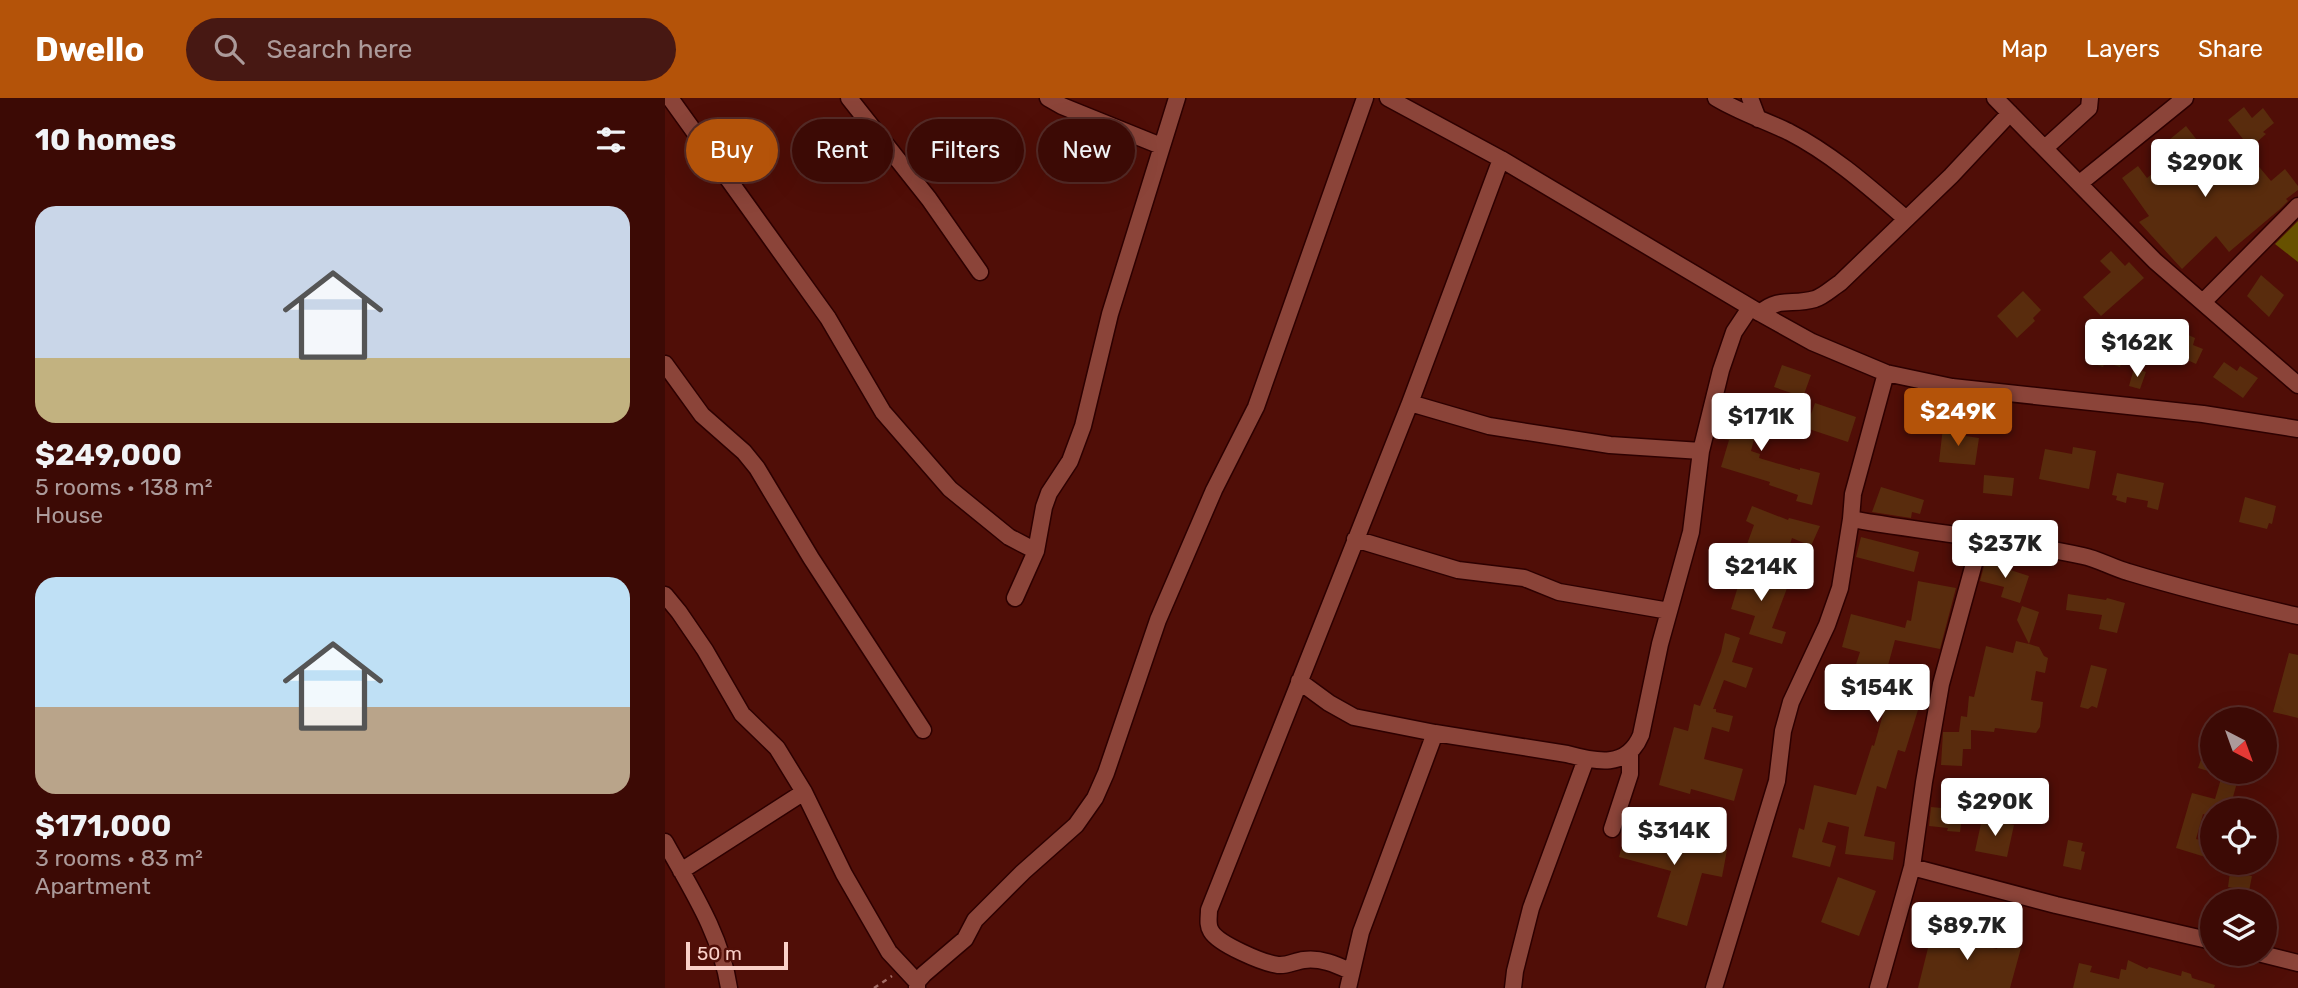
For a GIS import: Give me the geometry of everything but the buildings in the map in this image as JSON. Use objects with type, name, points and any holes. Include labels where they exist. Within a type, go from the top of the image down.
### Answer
[{"type":"street","points":[[670,98],[828,318],[883,412],[950,489],[1009,537],[1036,551]]},
{"type":"street","points":[[849,98],[929,198],[980,272]]},
{"type":"street","points":[[1048,98],[1161,146]]},
{"type":"street","points":[[1014,598],[1036,551],[1049,493],[1070,461],[1083,426],[1109,314],[1177,98]]},
{"type":"street","points":[[665,595],[705,650],[742,714],[777,748],[804,792],[844,874],[889,953],[917,985],[965,939],[975,920],[1076,825],[1095,798],[1167,597],[1214,490],[1256,407],[1365,98]]},
{"type":"street","points":[[1388,98],[1501,159],[1755,311],[1812,342],[1886,373],[1952,387],[2203,414],[2298,429]]},
{"type":"street","points":[[1716,98],[1735,110],[1789,132],[1828,156],[1862,180],[1905,218]]},
{"type":"street","points":[[1751,98],[1758,119]]},
{"type":"street","points":[[1995,98],[2171,276],[2298,385]]},
{"type":"street","points":[[2045,148],[2089,108],[2090,98]]},
{"type":"street","points":[[2080,183],[2185,98]]},
{"type":"street","points":[[1300,681],[1329,704],[1354,717],[1586,759],[1610,761],[1630,752],[1641,735],[1692,525],[1701,451],[1721,370],[1734,331],[1755,311],[1772,303],[1799,302],[1820,297],[1840,283],[1951,176],[2010,113]]},
{"type":"street","points":[[1350,971],[1314,959],[1275,965],[1254,958],[1216,938],[1208,924],[1209,910],[1410,402],[1501,159]]},
{"type":"street","points":[[2203,302],[2298,206]]},
{"type":"street","points":[[665,365],[702,415],[744,452],[757,468],[811,558],[923,730]]},
{"type":"street","points":[[1714,988],[1777,781],[1783,731],[1791,702],[1827,625],[1840,587],[1853,494],[1886,373]]},
{"type":"street","points":[[1410,402],[1489,426],[1610,445],[1701,451]]},
{"type":"street","points":[[1851,519],[2087,557],[2126,572],[2298,616]]},
{"type":"street","points":[[1878,988],[1912,867],[1941,684],[1980,538]]},
{"type":"street","points":[[1355,539],[1458,570],[1517,577],[1559,592],[1669,611]]},
{"type":"street","points":[[1348,988],[1361,932],[1435,733]]},
{"type":"street","points":[[1612,829],[1630,774],[1630,752]]},
{"type":"street","points":[[1513,988],[1531,908],[1586,759]]},
{"type":"street","points":[[681,871],[804,792]]},
{"type":"street","points":[[665,842],[715,936],[726,967],[729,988]]},
{"type":"street","points":[[1912,867],[2056,905],[2200,938]]},
{"type":"street","points":[[2277,958],[2298,963]]},
{"type":"path","points":[[874,988],[904,968]]},
{"type":"shaded area","points":[[2298,221],[2298,262],[2275,244]]}]
